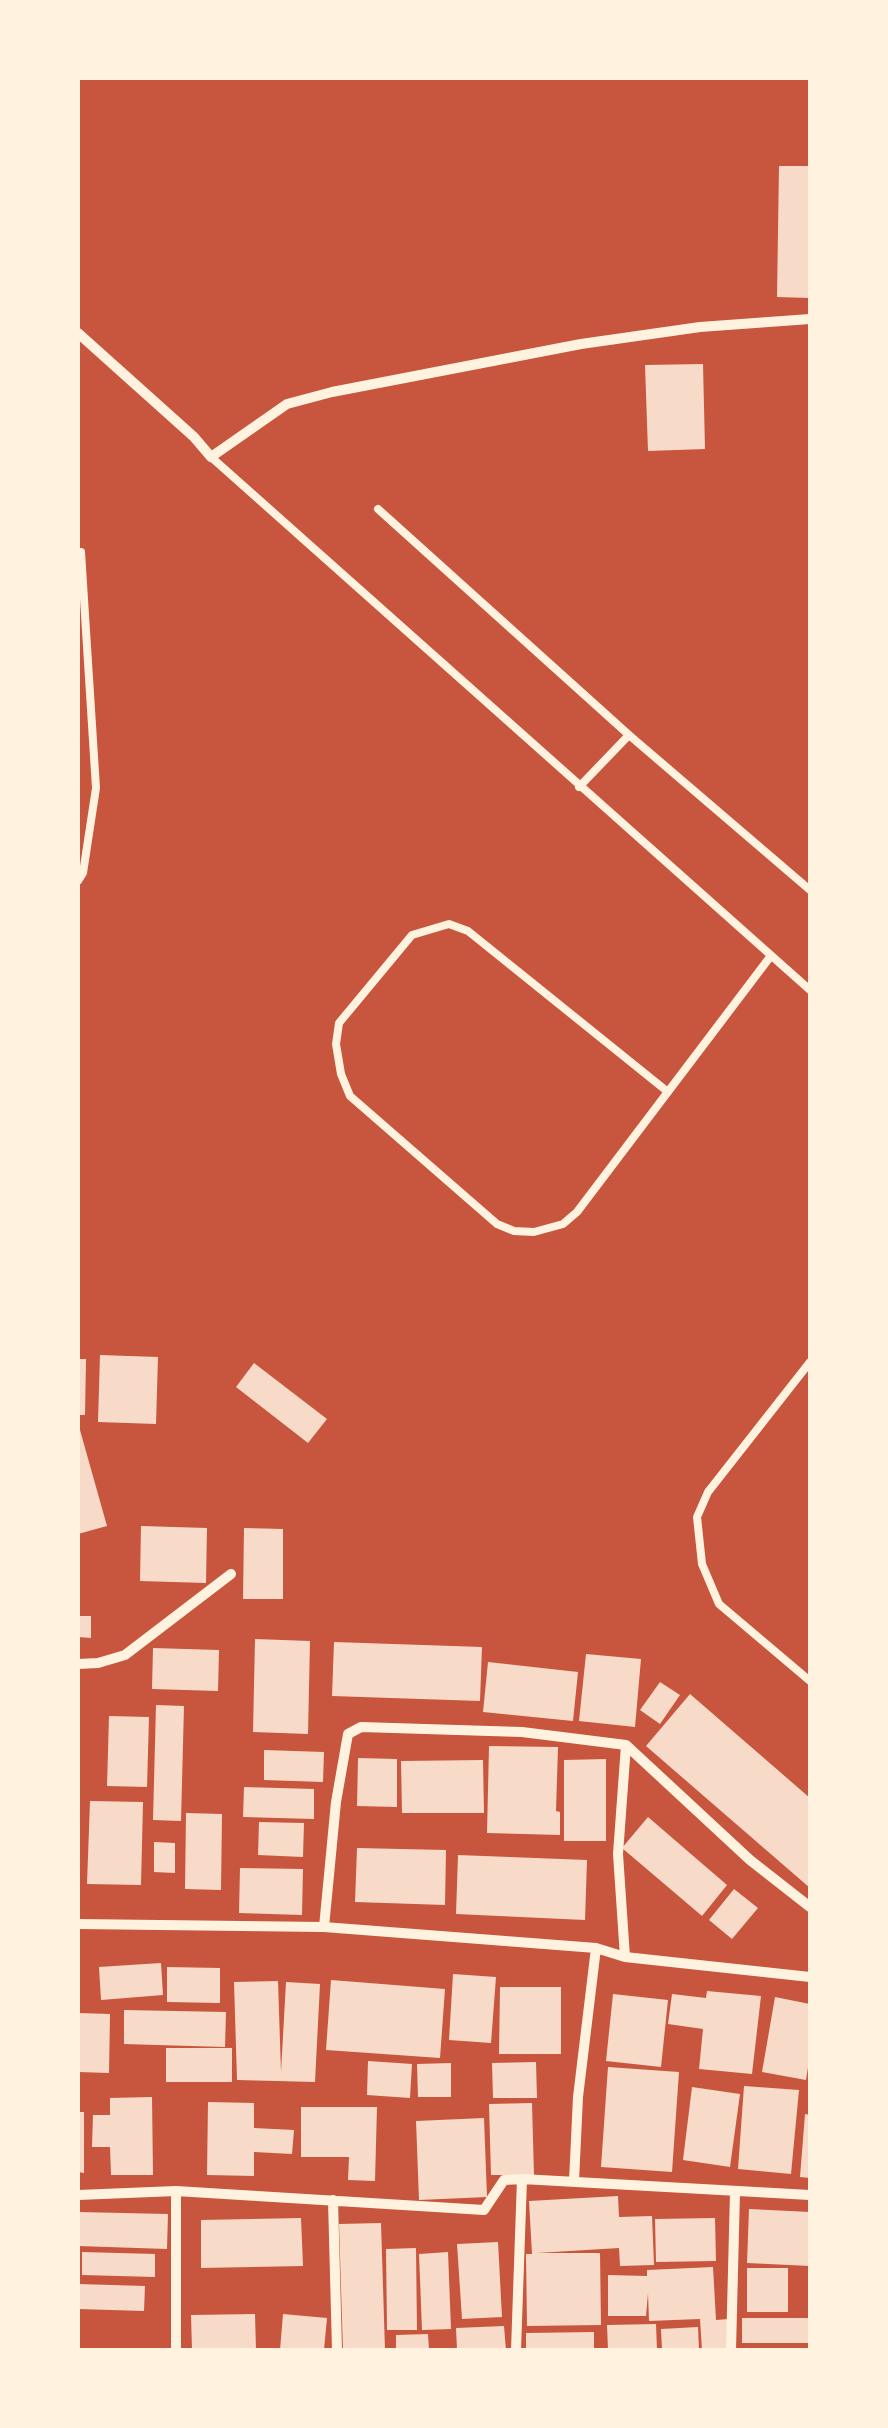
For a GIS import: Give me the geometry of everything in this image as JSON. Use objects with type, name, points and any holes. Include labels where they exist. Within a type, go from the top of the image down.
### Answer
[{"type":"street","points":[[78,333],[194,437],[211,457],[287,404],[332,392],[581,344],[700,327],[810,319]]},
{"type":"street","points":[[78,1664],[125,1655],[231,1574]]},
{"type":"street","points":[[324,1927],[336,1802],[348,1734],[369,1727],[522,1732],[626,1745],[750,1860],[810,1906]]},
{"type":"street","points":[[625,1957],[618,1854],[626,1745]]},
{"type":"street","points":[[78,1924],[324,1927],[596,1948],[625,1957],[810,1977]]},
{"type":"street","points":[[574,2181],[578,2098],[596,1948]]},
{"type":"street","points":[[516,2350],[522,2179]]},
{"type":"street","points":[[78,2194],[176,2191],[484,2210],[504,2180],[522,2179],[810,2195]]},
{"type":"street","points":[[176,2191],[176,2350]]},
{"type":"street","points":[[731,2350],[735,2192]]},
{"type":"street","points":[[332,2200],[337,2350]]},
{"type":"lane","points":[[211,457],[810,990]]},
{"type":"lane","points":[[378,508],[629,735],[810,890]]},
{"type":"lane","points":[[78,882],[83,873],[96,788],[80,552]]},
{"type":"lane","points":[[579,787],[629,735]]},
{"type":"lane","points":[[668,1092],[468,930],[449,924],[412,935],[339,1022],[336,1044],[350,1096],[497,1224],[514,1231],[534,1232],[563,1224],[577,1212],[668,1092],[770,957]]},
{"type":"lane","points":[[810,1362],[708,1492],[698,1517],[702,1564],[719,1604],[810,1681]]},
{"type":"building","points":[[779,166],[810,166],[810,298],[777,297]]},
{"type":"building","points":[[703,364],[705,449],[648,451],[645,365]]},
{"type":"building","points":[[100,1355],[158,1357],[156,1424],[98,1422]]},
{"type":"building","points":[[78,1359],[86,1359],[85,1415],[78,1415]]},
{"type":"building","points":[[254,1363],[327,1419],[308,1443],[236,1387]]},
{"type":"building","points":[[78,1423],[107,1526],[78,1534]]},
{"type":"building","points":[[141,1526],[207,1528],[206,1583],[140,1581]]},
{"type":"building","points":[[244,1528],[283,1529],[283,1599],[243,1599]]},
{"type":"building","points":[[78,1616],[91,1616],[91,1638],[78,1637]]},
{"type":"building","points":[[255,1639],[310,1641],[308,1734],[253,1732]]},
{"type":"building","points":[[334,1642],[482,1647],[480,1701],[332,1696]]},
{"type":"building","points":[[153,1648],[219,1650],[218,1691],[152,1689]]},
{"type":"building","points":[[586,1654],[641,1659],[635,1727],[579,1721]]},
{"type":"building","points":[[488,1662],[578,1672],[573,1721],[483,1712]]},
{"type":"building","points":[[660,1682],[680,1695],[660,1724],[640,1710]]},
{"type":"building","points":[[690,1694],[810,1798],[810,1888],[646,1746]]},
{"type":"building","points":[[156,1705],[184,1706],[181,1821],[153,1820]]},
{"type":"building","points":[[109,1716],[149,1717],[147,1787],[107,1786]]},
{"type":"building","points":[[489,1746],[558,1747],[556,1811],[560,1812],[560,1835],[487,1833]]},
{"type":"building","points":[[264,1750],[324,1752],[323,1782],[264,1780]]},
{"type":"building","points":[[358,1758],[397,1759],[397,1807],[357,1806]]},
{"type":"building","points":[[606,1759],[606,1841],[564,1841],[564,1760]]},
{"type":"building","points":[[483,1760],[484,1813],[402,1813],[401,1761]]},
{"type":"building","points":[[244,1787],[314,1789],[314,1819],[243,1817]]},
{"type":"building","points":[[90,1801],[143,1802],[141,1885],[87,1884]]},
{"type":"building","points":[[186,1813],[222,1814],[221,1890],[185,1889]]},
{"type":"building","points":[[648,1817],[727,1885],[702,1916],[622,1848]]},
{"type":"building","points":[[259,1822],[304,1823],[303,1857],[258,1855]]},
{"type":"building","points":[[154,1842],[175,1843],[175,1873],[154,1872]]},
{"type":"building","points":[[357,1848],[446,1850],[445,1905],[355,1902]]},
{"type":"building","points":[[458,1855],[587,1860],[585,1920],[456,1914]]},
{"type":"building","points":[[240,1868],[303,1869],[302,1915],[239,1913]]},
{"type":"building","points":[[734,1889],[758,1908],[732,1939],[709,1920]]},
{"type":"building","points":[[161,1963],[163,1995],[101,2000],[99,1967]]},
{"type":"building","points":[[167,1967],[220,1968],[220,2003],[167,2002]]},
{"type":"building","points":[[453,1974],[496,1977],[491,2043],[449,2040]]},
{"type":"building","points":[[331,1980],[445,1989],[440,2058],[326,2050]]},
{"type":"building","points":[[278,1981],[281,2072],[286,1982],[320,1984],[315,2082],[237,2080],[234,1982]]},
{"type":"building","points":[[500,1987],[561,1987],[561,2054],[499,2054]]},
{"type":"building","points":[[707,1991],[761,1996],[752,2074],[699,2069],[703,2029],[668,2024],[672,1994],[706,1998]]},
{"type":"building","points":[[613,1994],[668,2000],[661,2067],[606,2061]]},
{"type":"building","points":[[775,1997],[810,2004],[806,2080],[762,2072]]},
{"type":"building","points":[[124,2010],[226,2012],[225,2047],[124,2044]]},
{"type":"building","points":[[78,2013],[110,2014],[109,2073],[78,2072]]},
{"type":"building","points":[[166,2048],[232,2048],[232,2082],[166,2082]]},
{"type":"building","points":[[368,2061],[412,2064],[410,2098],[367,2095]]},
{"type":"building","points":[[536,2062],[537,2098],[493,2098],[492,2063]]},
{"type":"building","points":[[451,2063],[451,2097],[418,2097],[417,2064]]},
{"type":"building","points":[[608,2067],[679,2072],[672,2172],[601,2167]]},
{"type":"building","points":[[744,2086],[799,2090],[791,2174],[738,2169]]},
{"type":"building","points":[[692,2087],[740,2094],[730,2167],[683,2160]]},
{"type":"building","points":[[152,2097],[153,2175],[111,2175],[110,2147],[92,2147],[93,2115],[110,2115],[110,2098]]},
{"type":"building","points":[[208,2102],[254,2103],[254,2128],[294,2130],[292,2154],[254,2152],[254,2176],[207,2175]]},
{"type":"building","points":[[532,2103],[534,2175],[491,2175],[489,2104]]},
{"type":"building","points":[[301,2107],[377,2107],[375,2181],[348,2180],[349,2157],[301,2157]]},
{"type":"building","points":[[78,2112],[84,2112],[84,2173],[78,2172]]},
{"type":"building","points":[[805,2114],[810,2115],[810,2178],[800,2177]]},
{"type":"building","points":[[484,2118],[487,2197],[419,2200],[416,2121]]},
{"type":"building","points":[[618,2196],[619,2217],[652,2216],[654,2265],[620,2266],[619,2248],[537,2253],[600,2253],[601,2325],[527,2326],[526,2254],[532,2254],[529,2201]]},
{"type":"building","points":[[749,2209],[810,2212],[810,2266],[747,2263]]},
{"type":"building","points":[[78,2212],[168,2214],[167,2249],[78,2246]]},
{"type":"building","points":[[301,2218],[303,2266],[201,2268],[201,2220]]},
{"type":"building","points":[[715,2218],[716,2261],[656,2262],[655,2219]]},
{"type":"building","points":[[381,2223],[385,2350],[343,2350],[339,2224]]},
{"type":"building","points":[[498,2242],[502,2317],[462,2319],[457,2244]]},
{"type":"building","points":[[416,2248],[417,2330],[387,2330],[386,2249]]},
{"type":"building","points":[[82,2252],[155,2254],[155,2277],[82,2275]]},
{"type":"building","points":[[448,2252],[451,2329],[422,2330],[419,2254]]},
{"type":"building","points":[[713,2267],[716,2320],[729,2319],[728,2350],[702,2350],[700,2319],[649,2321],[648,2293],[646,2316],[608,2316],[608,2275],[647,2276],[647,2270]]},
{"type":"building","points":[[747,2268],[788,2268],[788,2312],[747,2312]]},
{"type":"building","points":[[78,2284],[145,2286],[144,2311],[78,2309]]},
{"type":"building","points":[[255,2314],[256,2350],[192,2350],[191,2315]]},
{"type":"building","points":[[283,2314],[327,2318],[324,2350],[280,2350]]},
{"type":"building","points":[[742,2318],[810,2318],[810,2343],[742,2343]]},
{"type":"building","points":[[656,2324],[657,2350],[608,2350],[607,2325]]},
{"type":"building","points":[[504,2326],[506,2350],[457,2350],[456,2328]]},
{"type":"building","points":[[698,2327],[699,2350],[662,2350],[661,2329]]},
{"type":"building","points":[[594,2332],[594,2350],[526,2350],[526,2333]]},
{"type":"building","points":[[428,2334],[429,2350],[396,2350],[396,2335]]}]
